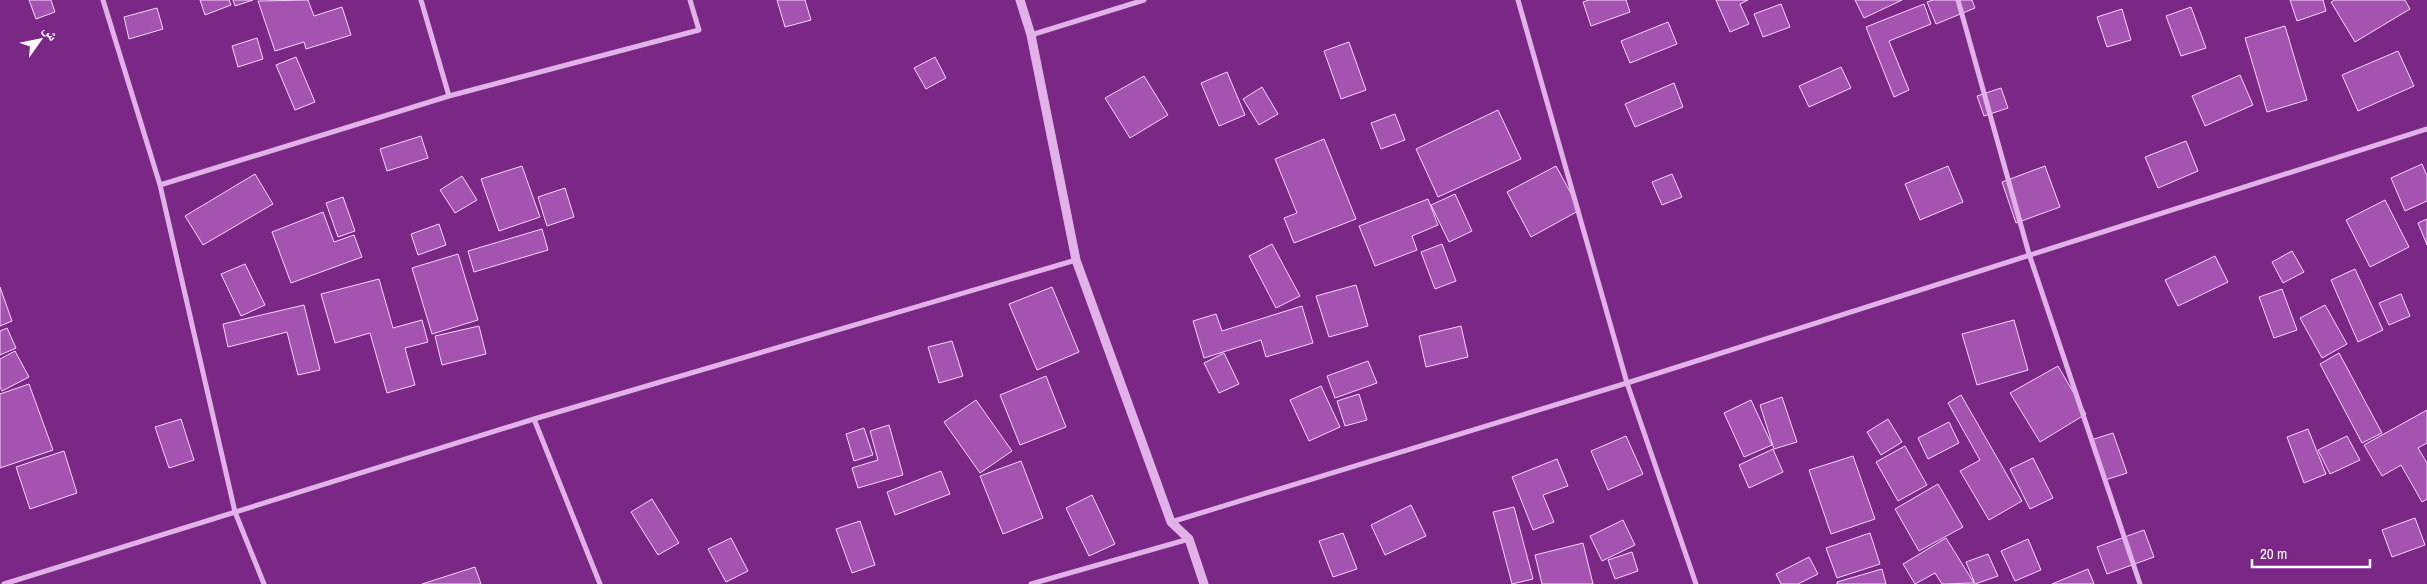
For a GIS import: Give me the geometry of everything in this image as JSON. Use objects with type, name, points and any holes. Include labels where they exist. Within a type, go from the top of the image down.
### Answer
[{"type":"street","points":[[103,0],[160,185],[235,512],[264,584]]},
{"type":"street","points":[[421,0],[449,96]]},
{"type":"street","points":[[160,185],[449,96],[699,30],[690,0]]},
{"type":"street","points":[[1020,0],[1031,34],[1076,260],[1171,522],[1190,539],[1204,584]]},
{"type":"street","points":[[1031,34],[1144,0]]},
{"type":"street","points":[[1518,0],[1627,383],[1696,584]]},
{"type":"street","points":[[1958,0],[2029,254],[2140,584]]},
{"type":"street","points":[[1171,522],[1627,383],[2427,129]]},
{"type":"street","points":[[4,584],[534,419],[1076,260]]},
{"type":"street","points":[[534,419],[600,584]]},
{"type":"street","points":[[1031,584],[1190,539]]},
{"type":"building","points":[[29,0],[51,0],[55,12],[36,19]]},
{"type":"building","points":[[200,0],[229,0],[231,5],[205,15]]},
{"type":"building","points":[[233,0],[253,0],[235,6]]},
{"type":"building","points":[[308,0],[314,16],[342,7],[351,35],[306,49],[304,42],[275,51],[258,1]]},
{"type":"building","points":[[777,0],[805,0],[811,20],[785,27]]},
{"type":"building","points":[[1589,0],[1626,0],[1630,12],[1591,26],[1583,2]]},
{"type":"building","points":[[1716,0],[1748,0],[1740,4],[1749,24],[1730,32]]},
{"type":"building","points":[[1855,0],[1902,0],[1864,18]]},
{"type":"building","points":[[1933,0],[1972,0],[1975,8],[1936,24],[1927,2]]},
{"type":"building","points":[[2290,0],[2323,0],[2326,11],[2297,21]]},
{"type":"building","points":[[2335,0],[2405,0],[2410,9],[2355,42],[2331,2]]},
{"type":"building","points":[[1781,4],[1790,27],[1763,37],[1754,14]]},
{"type":"building","points":[[1924,4],[1931,24],[1889,41],[1909,90],[1894,97],[1866,27]]},
{"type":"building","points":[[2191,7],[2206,48],[2181,56],[2166,16]]},
{"type":"building","points":[[157,8],[163,29],[129,39],[124,17]]},
{"type":"building","points":[[2122,9],[2131,40],[2107,47],[2097,17]]},
{"type":"building","points":[[1668,22],[1677,44],[1630,63],[1621,41]]},
{"type":"building","points":[[2285,26],[2307,100],[2267,112],[2245,38]]},
{"type":"building","points":[[257,38],[263,59],[238,67],[232,46]]},
{"type":"building","points":[[1349,42],[1366,90],[1341,99],[1324,51]]},
{"type":"building","points":[[2398,51],[2414,86],[2358,111],[2342,75]]},
{"type":"building","points":[[296,57],[315,102],[295,110],[276,65]]},
{"type":"building","points":[[935,57],[946,78],[926,89],[914,68]]},
{"type":"building","points":[[1841,67],[1851,88],[1809,107],[1799,86]]},
{"type":"building","points":[[1227,72],[1245,115],[1219,126],[1201,83]]},
{"type":"building","points":[[2240,75],[2253,105],[2205,126],[2192,96]]},
{"type":"building","points":[[1144,76],[1168,115],[1130,138],[1105,98]]},
{"type":"building","points":[[1674,83],[1683,107],[1635,127],[1625,104]]},
{"type":"building","points":[[1262,87],[1278,114],[1259,125],[1243,99]]},
{"type":"building","points":[[2001,88],[2008,108],[1984,116],[1977,96]]},
{"type":"building","points":[[1498,110],[1521,159],[1438,197],[1416,149]]},
{"type":"building","points":[[1395,114],[1405,140],[1381,149],[1371,123]]},
{"type":"building","points":[[421,136],[428,158],[387,171],[380,149]]},
{"type":"building","points":[[1324,139],[1356,219],[1294,243],[1284,218],[1297,213],[1275,159]]},
{"type":"building","points":[[2186,141],[2198,171],[2158,188],[2145,157]]},
{"type":"building","points":[[2422,164],[2427,176],[2427,201],[2405,211],[2391,178]]},
{"type":"building","points":[[522,166],[540,217],[499,231],[481,179]]},
{"type":"building","points":[[1556,166],[1580,210],[1531,237],[1507,192]]},
{"type":"building","points":[[1948,166],[1963,202],[1920,220],[1905,184]]},
{"type":"building","points":[[2045,166],[2060,207],[2016,223],[2002,182]]},
{"type":"building","points":[[255,174],[273,204],[203,245],[185,216]]},
{"type":"building","points":[[1672,174],[1682,197],[1662,205],[1652,182]]},
{"type":"building","points":[[462,176],[477,200],[455,213],[440,190]]},
{"type":"building","points":[[565,188],[574,217],[547,226],[538,197]]},
{"type":"building","points":[[1455,194],[1472,231],[1449,242],[1431,205]]},
{"type":"building","points":[[343,197],[355,231],[338,237],[326,203]]},
{"type":"building","points":[[1428,199],[1438,225],[1412,236],[1417,250],[1375,266],[1359,226]]},
{"type":"building","points":[[2385,200],[2409,247],[2370,267],[2346,220]]},
{"type":"building","points":[[323,212],[334,242],[354,235],[362,257],[291,283],[272,232]]},
{"type":"building","points":[[2427,219],[2427,245],[2418,223]]},
{"type":"building","points":[[439,224],[446,245],[418,255],[411,234]]},
{"type":"building","points":[[542,229],[548,250],[474,272],[468,251]]},
{"type":"building","points":[[1272,244],[1300,296],[1276,308],[1249,256]]},
{"type":"building","points":[[1442,244],[1456,281],[1435,289],[1421,252]]},
{"type":"building","points":[[2292,251],[2304,272],[2283,283],[2272,262]]},
{"type":"building","points":[[458,254],[478,320],[432,334],[412,268]]},
{"type":"building","points":[[2215,256],[2228,282],[2178,306],[2165,280]]},
{"type":"building","points":[[245,264],[265,305],[241,316],[221,274]]},
{"type":"building","points":[[2355,269],[2383,330],[2358,342],[2331,280]]},
{"type":"building","points":[[379,279],[393,328],[422,320],[428,342],[405,348],[415,385],[387,393],[370,333],[335,343],[321,294]]},
{"type":"building","points":[[1356,285],[1368,326],[1329,337],[1316,296]]},
{"type":"building","points":[[0,287],[12,321],[0,326]]},
{"type":"building","points":[[1052,287],[1079,352],[1037,370],[1009,304]]},
{"type":"building","points":[[2282,289],[2297,330],[2274,338],[2259,297]]},
{"type":"building","points":[[2401,294],[2410,316],[2389,325],[2379,303]]},
{"type":"building","points":[[304,305],[320,370],[298,375],[287,332],[228,347],[223,324]]},
{"type":"building","points":[[2325,305],[2347,344],[2322,358],[2300,318]]},
{"type":"building","points":[[1302,306],[1313,343],[1266,357],[1261,340],[1204,358],[1193,321],[1216,314],[1222,331]]},
{"type":"building","points":[[2014,320],[2028,370],[1977,385],[1962,334]]},
{"type":"building","points":[[479,326],[486,354],[442,365],[435,336]]},
{"type":"building","points":[[1461,326],[1468,357],[1426,367],[1419,336]]},
{"type":"building","points":[[7,328],[16,348],[0,355],[0,331]]},
{"type":"building","points":[[952,341],[963,376],[939,383],[928,347]]},
{"type":"building","points":[[15,351],[29,377],[2,391],[0,387],[0,359]]},
{"type":"building","points":[[1224,353],[1239,384],[1219,393],[1204,363]]},
{"type":"building","points":[[2339,353],[2382,433],[2362,443],[2320,364]]},
{"type":"building","points":[[1368,361],[1377,383],[1335,398],[1327,376]]},
{"type":"building","points":[[2058,366],[2086,414],[2040,442],[2010,393]]},
{"type":"building","points":[[1046,376],[1066,427],[1020,445],[1000,395]]},
{"type":"building","points":[[29,384],[53,450],[0,468],[0,394]]},
{"type":"building","points":[[1321,386],[1340,427],[1309,441],[1290,400]]},
{"type":"building","points":[[1359,394],[1367,420],[1345,426],[1337,401]]},
{"type":"building","points":[[1961,395],[2022,501],[1989,520],[1960,471],[1980,460],[1948,403]]},
{"type":"building","points":[[1782,397],[1797,442],[1774,449],[1760,405]]},
{"type":"building","points":[[976,400],[1012,451],[980,473],[944,422]]},
{"type":"building","points":[[1751,400],[1772,445],[1744,457],[1724,413]]},
{"type":"building","points":[[2427,410],[2427,443],[2418,448],[2427,463],[2427,499],[2422,502],[2401,465],[2382,476],[2364,445]]},
{"type":"building","points":[[181,419],[194,460],[169,468],[155,427]]},
{"type":"building","points":[[1888,419],[1902,442],[1881,455],[1867,432]]},
{"type":"building","points":[[1949,422],[1959,443],[1928,459],[1918,438]]},
{"type":"building","points":[[889,425],[903,475],[858,488],[852,468],[878,460],[870,431]]},
{"type":"building","points":[[864,428],[873,455],[854,461],[846,434]]},
{"type":"building","points":[[2308,429],[2326,474],[2304,483],[2287,437]]},
{"type":"building","points":[[2113,433],[2127,473],[2105,480],[2091,440]]},
{"type":"building","points":[[1626,436],[1643,474],[1608,490],[1591,451]]},
{"type":"building","points":[[2347,436],[2360,460],[2330,474],[2318,450]]},
{"type":"building","points":[[1905,446],[1927,485],[1898,501],[1876,462]]},
{"type":"building","points":[[1773,449],[1783,472],[1749,488],[1739,465]]},
{"type":"building","points":[[64,451],[77,493],[30,509],[16,467]]},
{"type":"building","points":[[1853,456],[1875,519],[1831,534],[1809,470]]},
{"type":"building","points":[[2033,458],[2053,498],[2030,509],[2010,469]]},
{"type":"building","points":[[1557,459],[1568,486],[1543,495],[1554,522],[1533,530],[1512,477]]},
{"type":"building","points":[[1021,461],[1043,518],[1003,534],[980,476]]},
{"type":"building","points":[[941,471],[950,494],[895,515],[887,492]]},
{"type":"building","points":[[1938,484],[1963,527],[1919,551],[1895,509]]},
{"type":"building","points":[[1092,495],[1115,544],[1089,556],[1066,508]]},
{"type":"building","points":[[652,499],[679,543],[658,555],[631,512]]},
{"type":"building","points":[[1411,505],[1426,536],[1385,555],[1371,525]]},
{"type":"building","points":[[1514,507],[1533,579],[1512,584],[1493,512]]},
{"type":"building","points":[[2415,518],[2425,545],[2392,557],[2382,530]]},
{"type":"building","points":[[1623,520],[1635,545],[1602,561],[1590,536]]},
{"type":"building","points":[[860,521],[875,565],[852,573],[836,529]]},
{"type":"building","points":[[2144,530],[2154,557],[2107,574],[2097,547]]},
{"type":"building","points":[[1343,533],[1357,569],[1333,577],[1319,541]]},
{"type":"building","points":[[1870,533],[1880,564],[1837,578],[1826,548]]},
{"type":"building","points":[[731,538],[748,571],[726,582],[708,549]]},
{"type":"building","points":[[1946,538],[1974,583],[1942,584],[1935,573],[1915,584],[1903,564]]},
{"type":"building","points":[[2028,539],[2041,570],[2015,581],[2001,551]]},
{"type":"building","points":[[1583,543],[1593,584],[1542,584],[1535,555]]},
{"type":"building","points":[[1632,552],[1638,571],[1615,579],[1608,560]]},
{"type":"building","points":[[1988,554],[1998,576],[1975,584],[1966,562]]},
{"type":"building","points":[[1809,557],[1818,574],[1798,584],[1781,584],[1776,574]]},
{"type":"building","points":[[475,567],[481,584],[422,584]]},
{"type":"building","points":[[1882,569],[1886,584],[1837,584],[1837,582]]},
{"type":"building","points":[[2088,569],[2094,584],[2052,584]]}]
